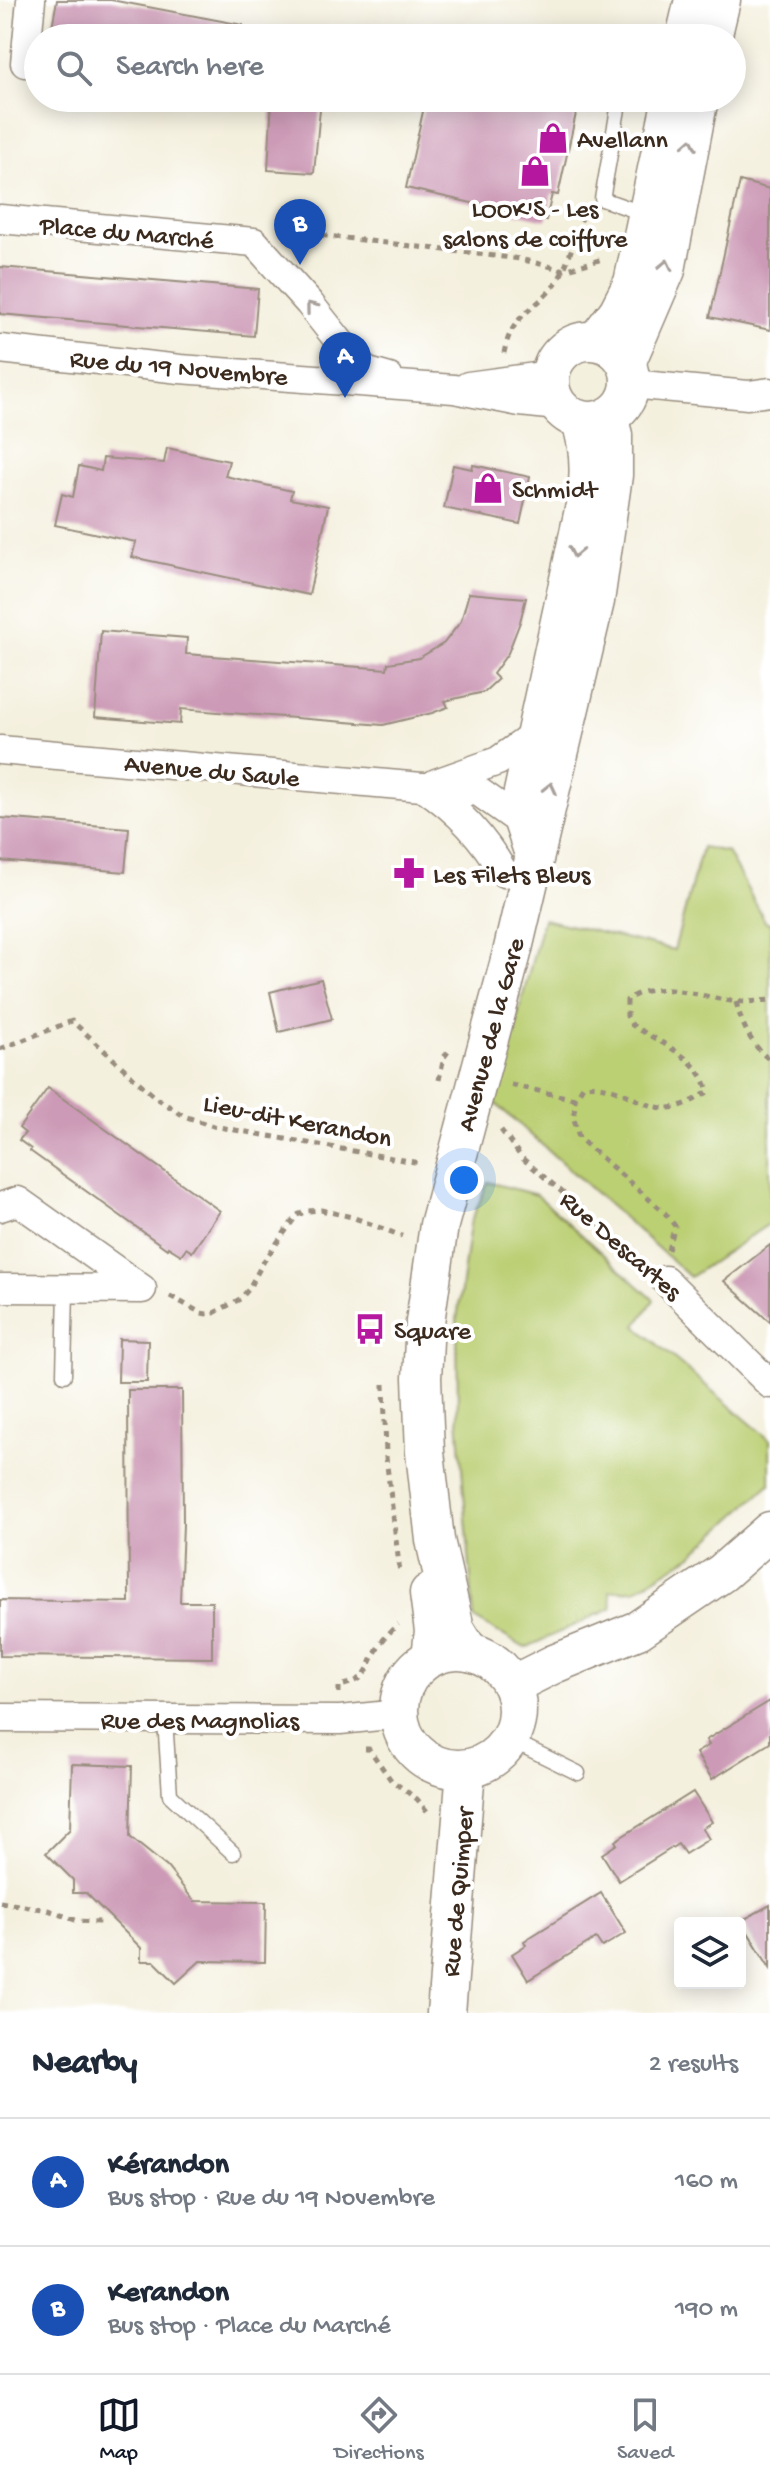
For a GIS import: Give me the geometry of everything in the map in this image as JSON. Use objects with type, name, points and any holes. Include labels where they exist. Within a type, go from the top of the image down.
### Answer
[{"type":"main road","points":[[688,24],[694,0]]},
{"type":"main road","points":[[715,24],[721,0]]},
{"type":"main road","points":[[596,341],[618,312],[633,283],[669,112]]},
{"type":"main road","points":[[628,374],[614,348],[596,341],[569,346],[558,356],[574,405],[623,404],[628,374],[666,270],[696,112]]},
{"type":"main road","name":"Avenue de la Gare","points":[[469,1652],[455,1629],[435,1540],[425,1452],[422,1378],[425,1322],[439,1225],[512,953],[518,868],[517,819],[587,496],[590,470],[585,433],[574,405]]},
{"type":"main road","name":"Avenue de la Gare","points":[[431,1657],[433,1615],[417,1516],[409,1362],[413,1309],[437,1166],[603,558],[613,475],[613,435],[574,405]]},
{"type":"main road","points":[[512,1685],[554,1664],[638,1630],[722,1573],[770,1531]]},
{"type":"main road","points":[[450,1651],[469,1652],[494,1664],[512,1685],[517,1704],[516,1724],[509,1739],[494,1757],[466,1770],[451,1770],[421,1756],[408,1742],[399,1714],[404,1686],[415,1669],[431,1657],[450,1651]]},
{"type":"main road","name":"Rue de Quimper","points":[[446,2013],[466,1770]]},
{"type":"street","points":[[27,24],[31,0]]},
{"type":"street","name":"Place du Marché","points":[[0,219],[254,242],[309,303],[358,365],[368,372],[413,385]]},
{"type":"street","name":"Rue du 19 Novembre","points":[[0,349],[180,369],[454,389],[504,379],[574,405]]},
{"type":"street","points":[[628,374],[748,395],[770,392]]},
{"type":"street","points":[[424,787],[498,761],[536,734]]},
{"type":"street","name":"Avenue du Saule","points":[[0,750],[479,792],[517,819]]},
{"type":"street","points":[[424,787],[453,807],[518,868]]},
{"type":"street","points":[[0,1207],[18,1201],[142,1289]]},
{"type":"street","name":"Rue Descartes","points":[[660,1276],[770,1384]]},
{"type":"street","points":[[0,1288],[142,1289]]},
{"type":"street","name":"Rue des Magnolias","points":[[0,1718],[340,1720],[399,1714]]},
{"type":"lane","points":[[618,112],[602,199],[648,215]]},
{"type":"lane","points":[[64,1375],[66,1289]]},
{"type":"lane","points":[[165,1719],[170,1795],[233,1853]]},
{"type":"lane","points":[[509,1739],[578,1773]]},
{"type":"path","points":[[503,366],[508,337],[515,323],[554,286],[577,239],[583,214],[602,199]]},
{"type":"path","points":[[331,236],[520,259],[564,270],[608,258]]},
{"type":"path","points":[[660,1276],[675,1226],[665,1213],[579,1138],[574,1119],[575,1099],[583,1086],[598,1084],[667,1109],[696,1100],[708,1092],[705,1077],[695,1065],[632,1025],[627,1016],[627,1000],[637,992],[657,989],[736,1002],[770,1000]]},
{"type":"path","points":[[736,1002],[741,1021],[757,1049],[770,1060]]},
{"type":"path","name":"Lieu-dit Kerandon","points":[[0,1049],[72,1021],[155,1097],[184,1116],[213,1126],[437,1166]]},
{"type":"path","points":[[508,1084],[575,1099]]},
{"type":"path","name":"Rue Descartes","points":[[469,1112],[497,1125],[522,1158],[660,1276]]},
{"type":"path","points":[[142,1289],[166,1294],[201,1313],[214,1313],[240,1299],[297,1215],[308,1211],[342,1214],[403,1236]]},
{"type":"path","points":[[0,1902],[48,1910],[78,1921],[102,1922]]},
{"type":"green space","points":[[702,847],[727,852],[766,923],[770,923],[770,1223],[690,1277],[495,1103],[543,919],[674,950]]},
{"type":"green space","points":[[488,1182],[537,1195],[654,1300],[636,1326],[770,1440],[770,1484],[692,1555],[635,1590],[610,1591],[612,1608],[525,1648],[474,1618],[458,1418],[457,1319],[470,1224]]},
{"type":"building","points":[[57,0],[111,0],[238,24],[53,24]]},
{"type":"building","points":[[271,112],[320,112],[314,173],[268,170]]},
{"type":"building","points":[[423,112],[576,112],[558,195],[552,194],[546,220],[406,188]]},
{"type":"building","points":[[740,181],[770,189],[770,330],[710,317]]},
{"type":"building","points":[[0,267],[258,289],[254,336],[0,314]]},
{"type":"building","points":[[167,448],[229,461],[225,476],[292,491],[290,499],[328,506],[309,595],[132,557],[136,542],[55,525],[62,494],[73,497],[79,466],[101,471],[103,458],[164,463]]},
{"type":"building","points":[[453,465],[472,469],[473,465],[530,477],[520,524],[444,508]]},
{"type":"building","points":[[469,593],[526,598],[520,622],[508,653],[493,674],[498,679],[484,692],[445,701],[448,707],[432,713],[383,725],[181,709],[180,724],[95,717],[101,631],[187,638],[186,654],[387,669],[388,663],[419,658],[444,643],[461,621]]},
{"type":"building","points":[[0,818],[129,828],[125,872],[0,861]]},
{"type":"building","points":[[321,979],[332,1019],[279,1032],[270,992]]},
{"type":"building","points":[[48,1088],[220,1211],[192,1252],[186,1248],[181,1255],[167,1249],[19,1140],[25,1133],[19,1128]]},
{"type":"building","points":[[770,1245],[770,1322],[724,1281]]},
{"type":"building","points":[[119,1339],[148,1340],[147,1382],[118,1382]]},
{"type":"building","points":[[128,1390],[182,1390],[180,1602],[212,1602],[212,1658],[0,1656],[0,1600],[129,1602]]},
{"type":"building","points":[[770,1701],[770,1743],[712,1779],[696,1753],[709,1745],[706,1740]]},
{"type":"building","points":[[72,1764],[132,1766],[130,1837],[167,1867],[194,1901],[266,1902],[265,1962],[200,1961],[176,1983],[154,1961],[141,1961],[141,1948],[86,1893],[73,1893],[73,1880],[46,1853],[70,1829]]},
{"type":"building","points":[[693,1792],[712,1822],[702,1828],[709,1839],[685,1854],[678,1844],[619,1881],[602,1854],[617,1844],[615,1841]]},
{"type":"building","points":[[601,1893],[626,1933],[602,1947],[596,1938],[528,1980],[512,1954],[526,1945],[524,1941]]},
{"type":"building","points":[[770,1905],[770,1968],[746,1929],[746,1918]]},
{"type":"place","name":"Avellann","points":[[553,138]]},
{"type":"place","name":"LOOK'S - Les salons de coiffure","points":[[535,171]]},
{"type":"place","name":"Kerandon","points":[[300,265]]},
{"type":"place","name":"Kérandon","points":[[345,398]]},
{"type":"place","name":"Schmidt","points":[[488,488]]},
{"type":"place","name":"Les Filets Bleus","points":[[409,873]]},
{"type":"place","name":"Square","points":[[370,1329]]}]
